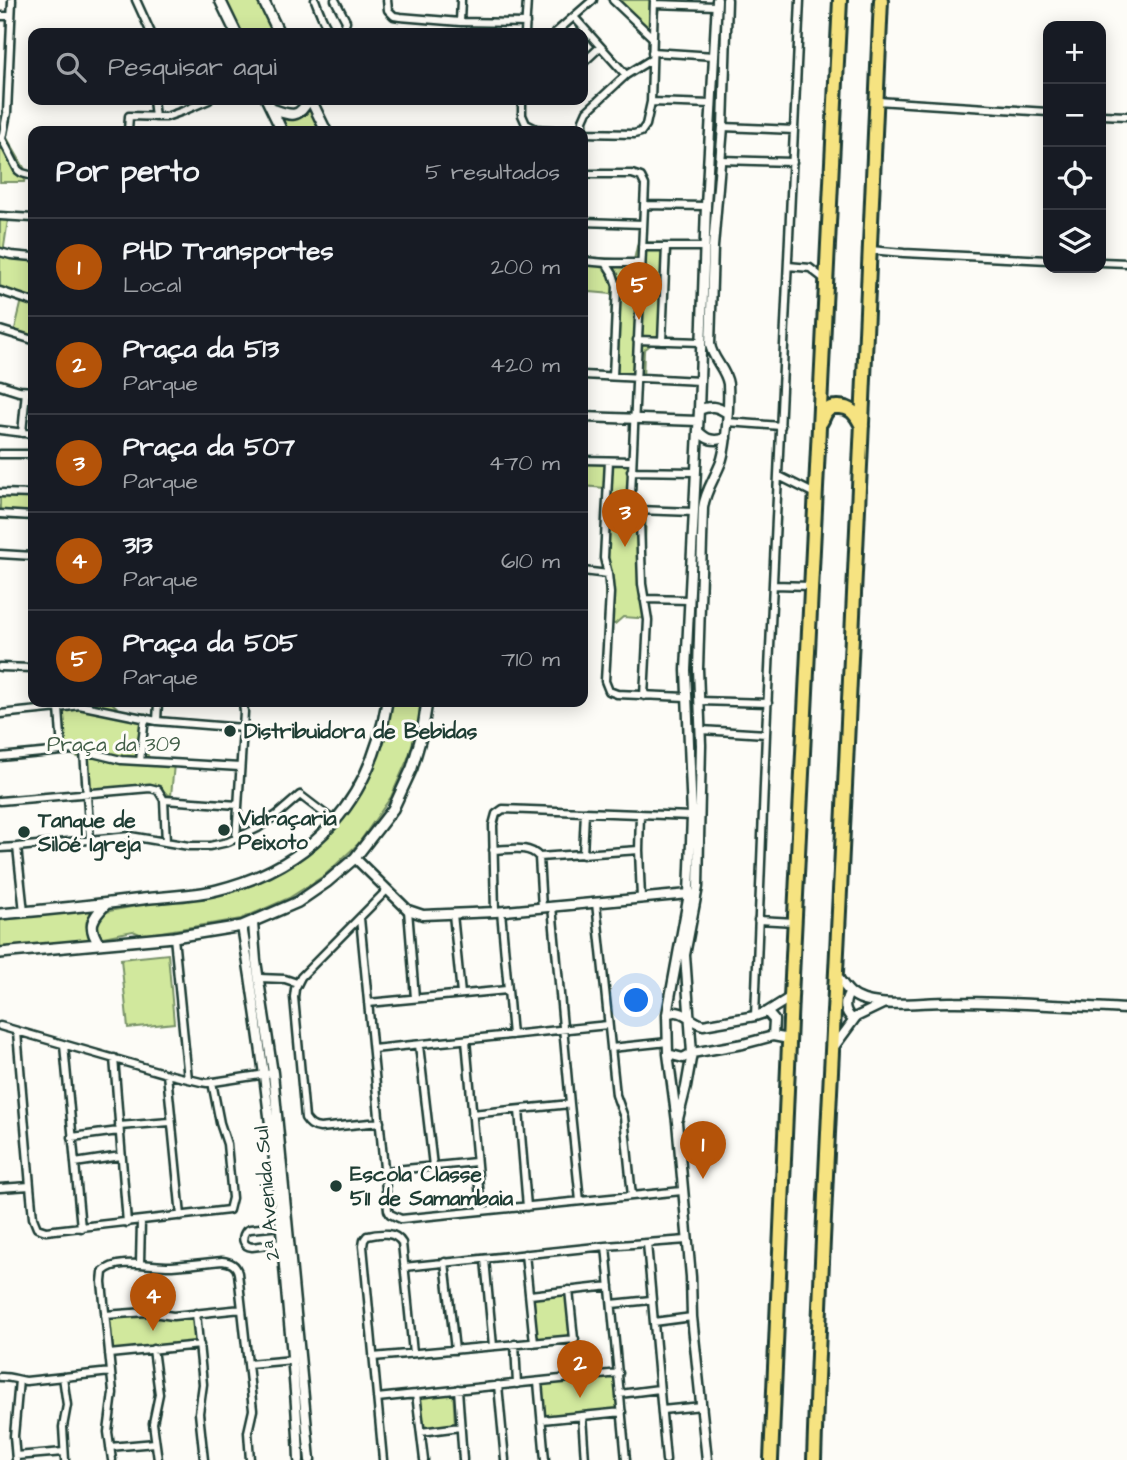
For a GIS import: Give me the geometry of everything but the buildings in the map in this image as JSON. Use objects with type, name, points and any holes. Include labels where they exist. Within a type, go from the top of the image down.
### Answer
[{"type":"highway","points":[[771,1460],[827,282],[818,263],[841,0]]},
{"type":"highway","points":[[814,1460],[881,0]]},
{"type":"highway","points":[[820,424],[826,411],[841,407],[856,414],[862,427]]},
{"type":"main road","points":[[220,0],[234,28]]},
{"type":"main road","points":[[263,0],[277,28]]},
{"type":"main road","points":[[270,105],[280,126]]},
{"type":"main road","points":[[272,105],[289,115],[301,111],[305,105]]},
{"type":"main road","points":[[312,105],[323,126]]},
{"type":"main road","points":[[0,914],[214,891],[275,869],[318,838],[349,804],[373,758],[386,707]]},
{"type":"main road","points":[[0,953],[174,937],[242,926],[298,902],[355,859],[393,809],[412,768],[426,707]]},
{"type":"main road","points":[[99,944],[91,929],[93,920],[106,904]]},
{"type":"street","points":[[12,0],[7,113],[1,138],[18,170],[28,175]]},
{"type":"street","points":[[136,0],[150,28]]},
{"type":"street","points":[[314,0],[328,28]]},
{"type":"street","points":[[335,0],[346,21],[344,28]]},
{"type":"street","points":[[387,0],[388,10],[394,16],[460,22],[526,23]]},
{"type":"street","points":[[460,22],[461,0]]},
{"type":"street","points":[[526,28],[527,0]]},
{"type":"street","points":[[561,28],[593,0]]},
{"type":"street","points":[[613,0],[653,37]]},
{"type":"street","points":[[677,1122],[692,1053],[685,955],[698,893],[701,730],[698,669],[704,501],[721,461],[727,418],[727,380],[710,344],[713,247],[723,127],[727,0]]},
{"type":"street","points":[[755,1016],[800,0]]},
{"type":"street","points":[[588,133],[641,132],[646,125],[651,102],[654,2],[716,3],[685,670],[692,817],[689,894],[667,1014],[668,1054],[677,1122],[692,1317],[707,1460]]},
{"type":"street","points":[[0,16],[11,16]]},
{"type":"street","points":[[574,17],[584,28]]},
{"type":"street","points":[[588,33],[626,75]]},
{"type":"street","points":[[588,58],[600,47]]},
{"type":"street","points":[[583,126],[587,111],[652,55],[714,56]]},
{"type":"street","points":[[713,82],[724,83]]},
{"type":"street","points":[[877,101],[1043,112]]},
{"type":"street","points":[[651,102],[712,104]]},
{"type":"street","points":[[154,105],[155,117]]},
{"type":"street","points":[[128,126],[129,116],[172,115],[197,105]]},
{"type":"street","points":[[522,105],[522,115],[530,126]]},
{"type":"street","points":[[1106,115],[1127,116]]},
{"type":"street","points":[[723,127],[794,130]]},
{"type":"street","points":[[721,160],[793,162]]},
{"type":"street","points":[[708,173],[720,174]]},
{"type":"street","points":[[588,174],[637,175],[645,185],[631,471],[632,500],[638,510],[642,531],[642,584],[649,629],[644,696]]},
{"type":"street","points":[[644,205],[706,206]]},
{"type":"street","points":[[0,216],[28,218]]},
{"type":"street","points":[[588,222],[643,224]]},
{"type":"street","points":[[642,247],[705,247]]},
{"type":"street","points":[[662,341],[666,247]]},
{"type":"street","points":[[870,250],[1043,260]]},
{"type":"street","points":[[0,252],[28,257]]},
{"type":"street","points":[[588,261],[641,263]]},
{"type":"street","points":[[606,262],[617,286],[613,376]]},
{"type":"street","points":[[1106,262],[1127,263]]},
{"type":"street","points":[[788,266],[818,263],[827,282]]},
{"type":"street","points":[[0,291],[28,300]]},
{"type":"street","points":[[0,330],[28,338]]},
{"type":"street","points":[[637,340],[701,342]]},
{"type":"street","points":[[588,375],[700,381]]},
{"type":"street","points":[[0,385],[28,391]]},
{"type":"street","points":[[22,433],[28,397]]},
{"type":"street","points":[[699,410],[712,406],[722,409],[727,418]]},
{"type":"street","points":[[588,416],[698,426],[706,438],[714,441],[726,438]]},
{"type":"street","points":[[727,418],[781,426]]},
{"type":"street","points":[[0,430],[28,434]]},
{"type":"street","points":[[0,454],[28,454]]},
{"type":"street","points":[[588,460],[632,461]]},
{"type":"street","points":[[609,461],[604,558],[610,593],[606,686],[613,693],[686,697]]},
{"type":"street","points":[[631,471],[695,472]]},
{"type":"street","points":[[779,476],[816,495]]},
{"type":"street","points":[[0,493],[28,494]]},
{"type":"street","points":[[638,510],[694,512]]},
{"type":"street","points":[[0,514],[28,516]]},
{"type":"street","points":[[0,554],[28,556]]},
{"type":"street","points":[[588,572],[608,575]]},
{"type":"street","points":[[774,584],[812,586]]},
{"type":"street","points":[[644,599],[690,600]]},
{"type":"street","points":[[0,667],[28,668]]},
{"type":"street","points":[[685,670],[698,669]]},
{"type":"street","points":[[699,701],[768,703]]},
{"type":"street","points":[[0,713],[63,707]]},
{"type":"street","points":[[97,707],[157,721],[243,728]]},
{"type":"street","points":[[157,721],[158,707]]},
{"type":"street","points":[[236,839],[243,707]]},
{"type":"street","points":[[59,708],[62,751]]},
{"type":"street","points":[[140,761],[145,718]]},
{"type":"street","points":[[701,730],[766,734]]},
{"type":"street","points":[[689,747],[701,745]]},
{"type":"street","points":[[0,757],[73,750],[121,760],[240,767]]},
{"type":"street","points":[[84,751],[90,839]]},
{"type":"street","points":[[0,801],[149,788],[158,790],[164,800],[166,842]]},
{"type":"street","points":[[0,848],[135,836],[189,846],[210,846],[236,839],[258,828],[300,795],[334,821]]},
{"type":"street","points":[[164,800],[238,805]]},
{"type":"street","points":[[512,1035],[493,850],[494,819],[499,811],[503,809],[692,817]]},
{"type":"street","points":[[583,855],[585,812]]},
{"type":"street","points":[[640,814],[642,898]]},
{"type":"street","points":[[17,847],[24,912]]},
{"type":"street","points":[[493,850],[529,850],[539,857],[542,908]]},
{"type":"street","points":[[539,857],[639,850]]},
{"type":"street","points":[[355,859],[408,910],[423,915],[498,912],[689,894]]},
{"type":"street","points":[[380,1122],[320,1128],[309,1124],[305,1118],[294,997],[297,983],[387,890]]},
{"type":"street","points":[[596,903],[616,1096],[624,1117],[632,1196]]},
{"type":"street","points":[[552,906],[580,1201]]},
{"type":"street","points":[[408,910],[415,998]]},
{"type":"street","points":[[453,915],[461,994]]},
{"type":"street","points":[[360,918],[390,1214],[401,1219],[682,1191]]},
{"type":"street","points":[[758,920],[795,922]]},
{"type":"street","name":"2ᵃ Avenida Sul","points":[[253,923],[310,1460]]},
{"type":"street","name":"2ᵃ Avenida Sul","points":[[242,926],[269,1074],[298,1415],[299,1460]]},
{"type":"street","points":[[174,937],[188,1079]]},
{"type":"street","points":[[835,974],[849,993],[883,1004],[930,1001],[990,1002],[1127,1009]]},
{"type":"street","points":[[259,978],[285,979],[297,983]]},
{"type":"street","points":[[368,1003],[507,990]]},
{"type":"street","points":[[849,993],[845,1007],[853,1020]]},
{"type":"street","points":[[667,1014],[680,1012],[703,1025],[755,1016],[791,997]]},
{"type":"street","points":[[833,1049],[853,1020],[883,1004]]},
{"type":"street","points":[[767,1012],[774,1020],[773,1036]]},
{"type":"street","points":[[373,1049],[608,1025]]},
{"type":"street","points":[[0,1026],[207,1083],[269,1074]]},
{"type":"street","points":[[16,1031],[33,1218],[37,1228],[46,1231],[229,1210],[231,1206],[227,1144],[212,1082]]},
{"type":"street","points":[[668,1054],[682,1058],[692,1053],[773,1036],[789,1039]]},
{"type":"street","points":[[466,1040],[481,1210]]},
{"type":"street","points":[[611,1048],[668,1042]]},
{"type":"street","points":[[64,1045],[81,1228]]},
{"type":"street","points":[[419,1045],[433,1166]]},
{"type":"street","points":[[114,1058],[127,1223]]},
{"type":"street","points":[[167,1074],[181,1216]]},
{"type":"street","points":[[472,1114],[570,1104]]},
{"type":"street","points":[[519,1110],[527,1207]]},
{"type":"street","points":[[72,1137],[170,1122]]},
{"type":"street","points":[[75,1163],[121,1156]]},
{"type":"street","points":[[385,1171],[476,1162]]},
{"type":"street","points":[[0,1188],[30,1186]]},
{"type":"street","points":[[395,1235],[401,1219]]},
{"type":"street","points":[[141,1221],[141,1263]]},
{"type":"street","points":[[281,1226],[250,1229],[246,1231],[243,1239],[244,1244],[252,1247],[282,1244]]},
{"type":"street","points":[[383,1460],[363,1242],[370,1236],[395,1235],[402,1242],[413,1353]]},
{"type":"street","points":[[404,1267],[687,1240]]},
{"type":"street","points":[[647,1243],[666,1460]]},
{"type":"street","points":[[606,1246],[626,1460]]},
{"type":"street","points":[[525,1254],[534,1343]]},
{"type":"street","points":[[485,1259],[493,1346]]},
{"type":"street","points":[[112,1460],[108,1432],[113,1392],[102,1282],[104,1270],[109,1266],[141,1263],[171,1266],[222,1261],[237,1268],[253,1410],[248,1432],[250,1460]]},
{"type":"street","points":[[445,1262],[455,1350]]},
{"type":"street","points":[[530,1295],[610,1286]]},
{"type":"street","points":[[569,1290],[578,1378]]},
{"type":"street","points":[[612,1304],[651,1300]]},
{"type":"street","points":[[105,1315],[146,1312],[173,1315],[242,1309]]},
{"type":"street","points":[[196,1313],[203,1390],[199,1413],[204,1460]]},
{"type":"street","points":[[654,1322],[692,1317]]},
{"type":"street","points":[[373,1357],[575,1339]]},
{"type":"street","points":[[514,1344],[517,1384]]},
{"type":"street","points":[[109,1354],[200,1345]]},
{"type":"street","points":[[153,1349],[159,1394],[153,1423],[158,1460]]},
{"type":"street","points":[[248,1364],[293,1360]]},
{"type":"street","points":[[0,1377],[19,1380],[111,1372]]},
{"type":"street","points":[[377,1398],[619,1373]]},
{"type":"street","points":[[19,1380],[14,1436],[16,1458],[64,1456],[63,1427],[66,1405],[63,1377]]},
{"type":"street","points":[[538,1382],[545,1460]]},
{"type":"street","points":[[498,1385],[505,1460]]},
{"type":"street","points":[[458,1389],[463,1460]]},
{"type":"street","points":[[620,1394],[659,1389]]},
{"type":"street","points":[[416,1394],[424,1460]]},
{"type":"street","points":[[662,1410],[702,1406]]},
{"type":"street","points":[[542,1420],[622,1412]]},
{"type":"street","points":[[582,1416],[585,1460]]},
{"type":"street","points":[[421,1432],[460,1427]]},
{"type":"street","points":[[110,1447],[155,1443]]},
{"type":"green space","points":[[224,0],[260,0],[273,28],[238,28]]},
{"type":"green space","points":[[615,0],[679,0],[679,5],[659,6],[655,38]]},
{"type":"green space","points":[[308,105],[318,126],[284,126],[279,116],[295,116]]},
{"type":"green space","points":[[3,131],[26,171],[24,182],[0,182],[0,134]]},
{"type":"green space","points":[[0,217],[8,220],[3,253],[28,255],[28,342],[13,337],[22,300],[0,293]]},
{"type":"green space","points":[[638,242],[671,243],[664,344],[653,343],[644,350],[643,381],[610,380],[612,294],[588,293],[588,257],[634,260]]},
{"type":"green space","points":[[588,457],[634,460],[634,498],[646,511],[644,583],[651,619],[623,617],[615,624],[605,623],[605,488],[588,486]]},
{"type":"green space","points":[[0,491],[28,491],[28,520],[0,519]]},
{"type":"green space","name":"Praça da 309","points":[[58,707],[117,707],[121,711],[148,714],[146,752],[152,763],[174,764],[171,796],[156,787],[148,786],[87,790],[86,760],[62,751]]},
{"type":"green space","points":[[389,707],[420,707],[409,756],[391,797],[358,844],[325,875],[289,898],[241,919],[142,935],[133,931],[103,937],[96,932],[97,922],[106,912],[245,885],[283,869],[330,831],[351,808],[366,781]]},
{"type":"green space","points":[[95,909],[88,926],[92,942],[0,947],[0,917]]},
{"type":"green space","points":[[168,954],[174,1023],[128,1028],[121,959]]},
{"type":"green space","points":[[572,1289],[577,1343],[533,1347],[529,1292]]},
{"type":"green space","points":[[199,1311],[202,1347],[108,1356],[104,1312],[162,1315]]},
{"type":"green space","points":[[621,1371],[625,1416],[540,1424],[536,1381]]},
{"type":"green space","points":[[453,1390],[455,1425],[420,1428],[417,1394]]},
{"type":"place","name":"Praça da 505","points":[[639,320]]},
{"type":"place","name":"Praça da 507","points":[[625,547]]},
{"type":"place","name":"Distribuidora de Bebidas","points":[[230,731]]},
{"type":"place","name":"Vidraçaria Peixoto","points":[[224,830]]},
{"type":"place","name":"Tanque de Siloé Igreja","points":[[24,832]]},
{"type":"place","name":"PHD Transportes","points":[[703,1179]]},
{"type":"place","name":"Escola Classe 511 de Samambaia","points":[[336,1186]]},
{"type":"place","name":"313","points":[[153,1331]]},
{"type":"place","name":"Praça da 513","points":[[580,1398]]}]
